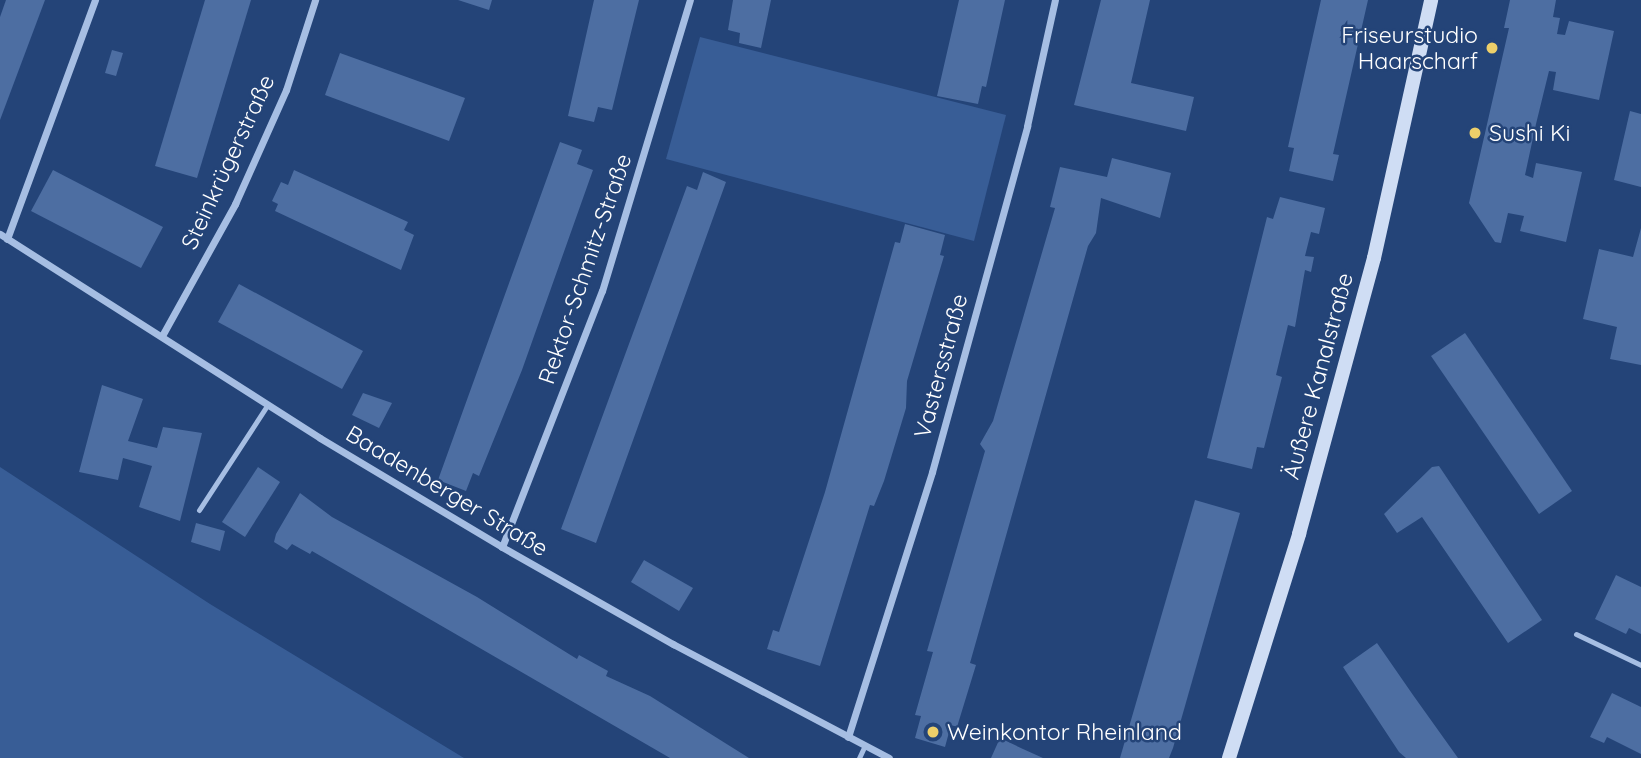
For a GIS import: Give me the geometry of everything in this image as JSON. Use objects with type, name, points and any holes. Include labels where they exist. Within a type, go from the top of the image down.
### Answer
[{"type":"main road","name":"Äußere Kanalstraße","points":[[1228,758],[1298,534],[1371,271],[1431,0]]},
{"type":"street","points":[[4,237],[95,0]]},
{"type":"street","name":"Steinkrügerstraße","points":[[163,334],[235,204],[286,90],[315,0]]},
{"type":"street","name":"Rektor-Schmitz-Straße","points":[[502,547],[602,292],[690,0]]},
{"type":"street","name":"Vastersstraße","points":[[848,737],[932,472],[1027,126],[1055,0]]},
{"type":"street","name":"Baadenberger Straße","points":[[4,237],[163,334],[268,404],[502,547],[889,758]]},
{"type":"lane","points":[[199,510],[268,404]]},
{"type":"lane","points":[[1576,634],[1641,665]]},
{"type":"lane","points":[[859,758],[865,746]]},
{"type":"shaded area","points":[[700,37],[1006,115],[974,241],[666,159]]},
{"type":"shaded area","points":[[0,467],[210,604],[464,758],[0,758]]},
{"type":"building","points":[[6,0],[45,0],[0,120],[0,17]]},
{"type":"building","points":[[205,0],[251,0],[197,178],[155,166]]},
{"type":"building","points":[[458,0],[492,0],[489,10]]},
{"type":"building","points":[[594,0],[639,0],[612,110],[598,107],[594,122],[568,116]]},
{"type":"building","points":[[733,0],[771,0],[761,48],[739,43],[740,33],[728,30]]},
{"type":"building","points":[[959,0],[1005,0],[986,87],[982,86],[978,104],[937,96]]},
{"type":"building","points":[[1101,0],[1150,0],[1131,83],[1194,97],[1186,131],[1074,105]]},
{"type":"building","points":[[1321,0],[1368,0],[1333,154],[1339,155],[1333,181],[1289,171],[1294,148],[1288,147]]},
{"type":"building","points":[[1510,0],[1556,0],[1553,17],[1560,18],[1557,34],[1565,35],[1569,21],[1614,31],[1599,100],[1553,90],[1556,72],[1549,71],[1536,124],[1525,175],[1533,178],[1536,163],[1582,172],[1566,242],[1520,231],[1524,216],[1508,213],[1501,243],[1495,242],[1469,203],[1509,28],[1504,28]]},
{"type":"building","points":[[112,50],[123,53],[116,76],[105,73]]},
{"type":"building","points":[[340,53],[465,98],[449,141],[325,95]]},
{"type":"building","points":[[1630,111],[1641,114],[1641,187],[1614,180]]},
{"type":"building","points":[[560,142],[582,150],[577,164],[593,170],[522,370],[479,476],[473,473],[466,491],[438,480]]},
{"type":"building","points":[[1112,158],[1171,173],[1160,218],[1101,198],[1096,233],[1088,246],[970,663],[976,665],[957,727],[951,725],[945,747],[915,738],[921,716],[915,715],[933,652],[927,651],[985,451],[980,444],[993,421],[1055,208],[1050,207],[1060,167],[1107,177]]},
{"type":"building","points":[[53,170],[163,227],[141,268],[31,211]]},
{"type":"building","points":[[294,170],[408,222],[404,230],[414,235],[401,270],[275,211],[278,204],[272,201],[281,182],[288,185]]},
{"type":"building","points":[[703,172],[726,182],[596,543],[561,529],[687,186],[697,190]]},
{"type":"building","points":[[1280,197],[1325,208],[1319,234],[1311,232],[1305,256],[1314,257],[1311,272],[1305,270],[1295,327],[1288,325],[1276,375],[1282,377],[1264,448],[1257,447],[1252,469],[1207,458],[1267,217],[1273,219]]},
{"type":"building","points":[[905,224],[945,235],[940,255],[944,256],[907,381],[906,408],[884,481],[874,506],[870,505],[820,666],[767,649],[773,630],[779,632],[825,492],[895,242],[900,243]]},
{"type":"building","points":[[1641,228],[1641,365],[1610,359],[1617,327],[1583,319],[1599,249],[1633,257]]},
{"type":"building","points":[[239,284],[363,351],[342,389],[218,322]]},
{"type":"building","points":[[1465,333],[1572,491],[1539,514],[1431,356]]},
{"type":"building","points":[[102,385],[143,399],[128,441],[157,448],[163,427],[202,433],[180,521],[139,507],[152,466],[123,458],[118,480],[79,472]]},
{"type":"building","points":[[363,393],[392,403],[379,428],[352,415]]},
{"type":"building","points":[[1439,466],[1542,620],[1508,643],[1422,517],[1397,533],[1384,514],[1432,467]]},
{"type":"building","points":[[258,467],[280,482],[245,537],[222,522]]},
{"type":"building","points":[[300,493],[332,517],[477,597],[577,659],[579,655],[608,671],[606,676],[650,696],[749,758],[670,758],[312,551],[310,554],[292,544],[287,550],[274,542]]},
{"type":"building","points":[[1195,500],[1240,513],[1173,748],[1169,758],[1120,758]]},
{"type":"building","points":[[196,523],[225,531],[220,551],[191,542]]},
{"type":"building","points":[[644,560],[693,588],[679,611],[631,582]]},
{"type":"building","points":[[1616,575],[1641,587],[1641,634],[1629,628],[1626,634],[1595,619]]},
{"type":"building","points":[[1377,643],[1458,758],[1406,758],[1399,752],[1343,667]]},
{"type":"building","points":[[1612,693],[1641,707],[1641,754],[1607,737],[1604,743],[1590,737]]},
{"type":"building","points":[[1000,738],[1023,749],[1043,758],[991,758]]},
{"type":"place","name":"Friseurstudio Haarscharf","points":[[1492,48]]},
{"type":"place","name":"Sushi Ki","points":[[1475,133]]},
{"type":"place","name":"Weinkontor Rheinland","points":[[933,732]]}]
